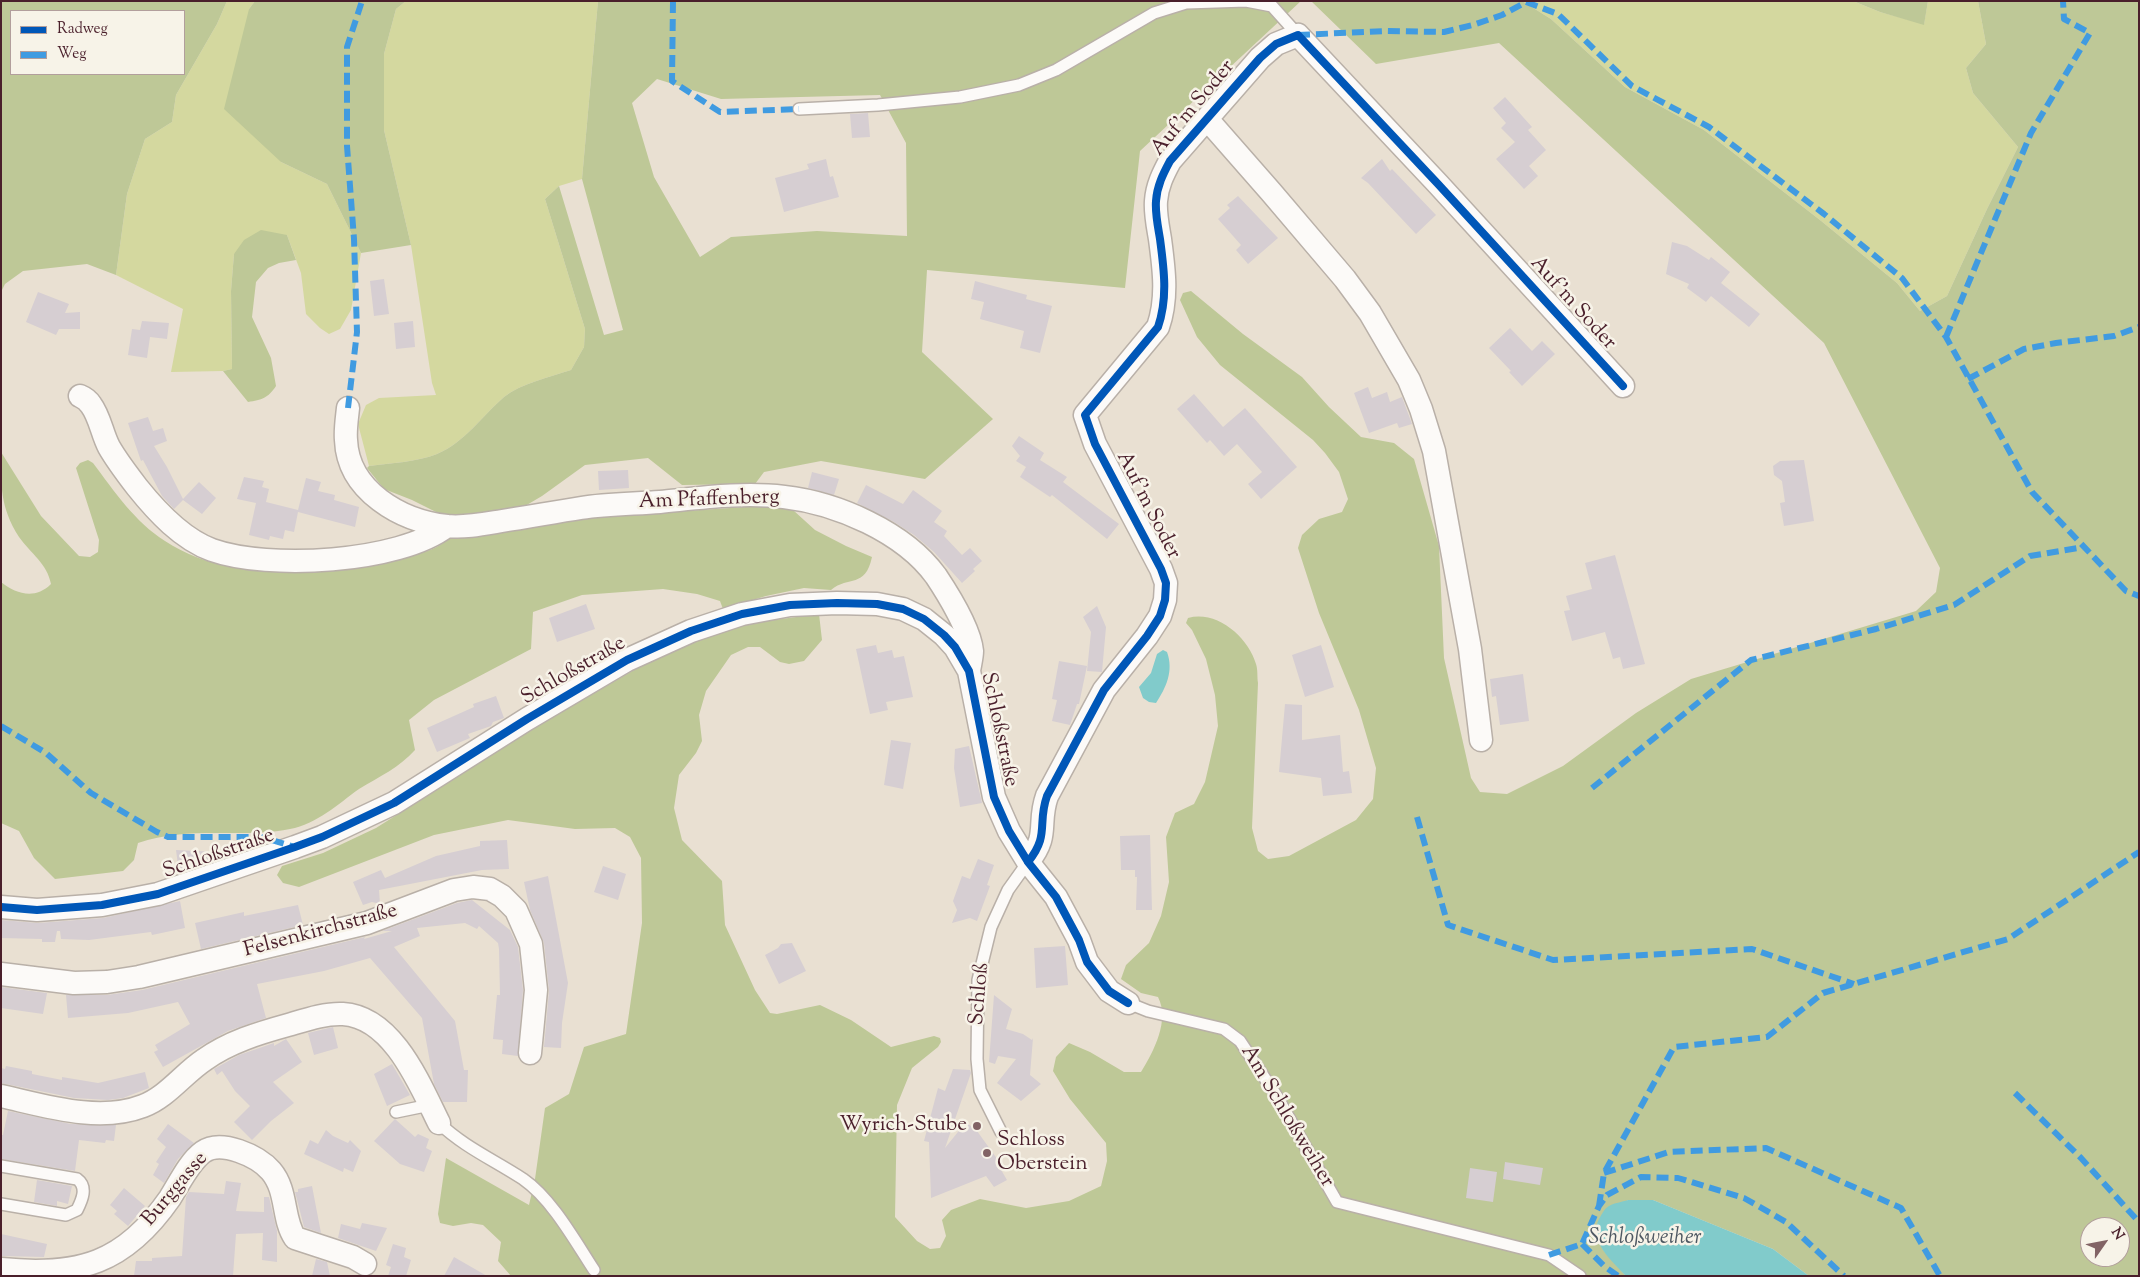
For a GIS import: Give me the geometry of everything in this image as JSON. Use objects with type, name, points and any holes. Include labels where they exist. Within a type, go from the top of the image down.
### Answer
[{"type":"street","name":"Auf'm Soder","points":[[1028,862],[1042,840],[1043,814],[1047,796],[1104,690],[1147,636],[1160,616],[1165,600],[1166,583],[1160,569],[1095,444],[1085,415],[1158,327],[1162,314],[1164,294],[1164,267],[1156,202],[1160,181],[1170,161],[1260,58],[1276,44],[1298,35],[1623,386]]},
{"type":"street","name":"Auf'm Soder","points":[[1207,119],[1345,279],[1370,313],[1409,380],[1421,409],[1434,451],[1470,649],[1482,740]]},
{"type":"street","name":"Am Pfaffenberg","points":[[80,396],[90,403],[109,447],[138,488],[179,531],[212,550],[233,555],[283,560],[328,560],[360,557],[392,550],[429,537],[447,526]]},
{"type":"street","name":"Am Pfaffenberg","points":[[348,408],[346,440],[350,458],[356,474],[367,489],[381,502],[415,519],[447,526],[481,524],[584,508],[718,497],[784,497],[810,502],[866,521],[912,550],[928,564],[942,585],[970,641],[972,652],[969,671]]},
{"type":"street","name":"Schloßstraße","points":[[1,906],[37,910],[102,906],[158,894],[322,837],[394,803],[527,719],[627,660],[692,631],[742,614],[790,605],[877,604],[903,609],[924,619],[944,635],[969,671],[994,797],[1009,831],[1028,862]]},
{"type":"street","name":"Am Schloßweiher","points":[[1028,862],[1056,897],[1087,962],[1109,991],[1128,1003]]},
{"type":"street","name":"Felsenkirchstraße","points":[[1,974],[74,983],[107,982],[140,977],[367,923],[454,890],[473,887],[490,889],[502,896],[516,910],[531,944],[536,990],[530,1053]]},
{"type":"street","points":[[1,1096],[75,1111],[98,1112],[130,1109],[154,1100],[186,1072],[226,1047],[313,1018],[343,1014],[358,1017],[386,1034],[411,1070],[434,1114]]},
{"type":"street","name":"Burggasse","points":[[1,1269],[33,1274],[55,1274],[85,1270],[99,1264],[134,1238],[152,1220],[201,1153],[215,1147],[244,1154],[271,1171],[282,1191],[289,1226],[296,1238],[353,1257],[365,1264]]},
{"type":"lane","name":"Auf'm Soder","points":[[799,109],[878,105],[960,97],[1018,86],[1056,70],[1154,13],[1186,4],[1246,1],[1272,6],[1298,35]]},
{"type":"lane","name":"Schloß","points":[[1001,1132],[980,1090],[978,980],[991,927],[1008,890],[1028,862]]},
{"type":"lane","name":"Am Schloßweiher","points":[[1128,1003],[1148,1011],[1224,1029],[1232,1034],[1240,1042],[1276,1095],[1337,1202],[1549,1255],[1580,1276]]},
{"type":"lane","points":[[396,1112],[434,1114],[469,1148],[524,1180],[559,1217],[594,1270]]},
{"type":"lane","points":[[1,1166],[77,1179],[83,1185],[84,1193],[77,1210],[66,1215],[1,1204]]},
{"type":"green space","points":[[1,1],[227,1],[217,24],[176,95],[172,122],[145,139],[127,194],[116,275],[87,264],[23,271],[5,284],[1,292]]},
{"type":"green space","points":[[227,1],[255,1],[249,9],[281,162],[327,184],[361,253],[351,310],[340,329],[329,334],[306,314],[301,273],[287,235],[234,254],[231,291],[232,369],[223,371],[171,372],[183,309],[116,275],[127,194],[145,139],[172,122],[176,95],[217,24]]},
{"type":"green space","points":[[255,1],[406,1],[396,9],[384,54],[384,130],[411,245],[361,253],[327,184],[281,162],[224,109],[249,9]]},
{"type":"green space","points":[[406,1],[598,1],[582,179],[559,186],[545,199],[585,329],[584,347],[571,370],[536,381],[511,392],[496,404],[465,436],[447,449],[421,459],[369,466],[358,424],[366,405],[379,398],[436,395],[432,383],[411,245],[384,130],[384,54],[396,9]]},
{"type":"green space","points":[[598,1],[1301,1],[1140,151],[1125,288],[927,270],[922,352],[993,419],[925,479],[821,461],[764,472],[755,484],[682,485],[648,458],[585,465],[525,506],[495,514],[463,518],[440,514],[384,489],[367,468],[369,466],[412,461],[437,454],[465,436],[496,404],[511,392],[536,381],[571,370],[584,347],[585,329],[545,199],[559,186],[604,335],[623,330],[582,179]],"holes":[[[657,79],[721,99],[880,95],[906,143],[907,236],[817,231],[731,237],[700,257],[654,177],[632,103]]]},
{"type":"green space","points":[[1311,1],[1522,1],[1551,19],[1625,87],[1704,130],[1820,220],[1897,283],[1920,311],[1947,296],[2018,147],[1973,93],[1966,68],[1986,44],[1978,1],[2139,1],[2139,1276],[1809,1276],[1773,1249],[1653,1200],[1628,1200],[1597,1224],[1596,1237],[1604,1251],[1626,1276],[511,1276],[498,1261],[501,1242],[483,1225],[471,1223],[453,1226],[440,1223],[438,1214],[446,1158],[529,1205],[535,1179],[545,1108],[569,1094],[584,1047],[626,1034],[642,923],[641,858],[630,837],[615,828],[575,829],[508,820],[434,835],[299,887],[283,883],[277,875],[282,866],[323,853],[376,828],[539,725],[653,659],[728,626],[819,614],[822,640],[804,661],[789,664],[780,662],[760,647],[748,647],[731,655],[706,691],[699,715],[702,741],[696,753],[679,775],[674,808],[682,840],[722,881],[725,925],[755,990],[770,1013],[777,1014],[820,1005],[851,1020],[891,1047],[934,1036],[940,1038],[941,1042],[938,1047],[912,1068],[897,1105],[895,1217],[917,1241],[930,1249],[940,1248],[946,1236],[942,1220],[951,1210],[980,1199],[1026,1208],[1069,1201],[1101,1186],[1107,1161],[1106,1143],[1070,1099],[1053,1071],[1056,1057],[1069,1043],[1090,1052],[1124,1072],[1141,1072],[1151,1055],[1159,1035],[1162,1015],[1158,997],[1141,993],[1121,979],[1126,965],[1149,943],[1161,916],[1169,882],[1166,837],[1175,813],[1194,804],[1205,782],[1218,726],[1215,695],[1206,659],[1192,630],[1186,623],[1188,618],[1210,618],[1230,628],[1246,644],[1256,664],[1258,683],[1252,828],[1258,851],[1268,859],[1289,856],[1356,820],[1373,799],[1376,768],[1359,710],[1319,613],[1298,548],[1302,535],[1319,519],[1342,512],[1348,499],[1339,472],[1313,440],[1220,365],[1197,337],[1180,300],[1183,293],[1191,291],[1243,334],[1302,377],[1329,407],[1361,437],[1394,443],[1414,459],[1439,546],[1444,658],[1471,778],[1480,792],[1507,794],[1563,766],[1636,713],[1691,679],[1916,611],[1936,592],[1940,568],[1824,343],[1499,43],[1376,64]]},
{"type":"green space","points":[[1522,1],[1853,1],[1880,12],[1924,24],[1928,1],[1978,1],[1986,44],[1966,68],[1973,93],[2018,147],[1947,296],[1920,311],[1897,283],[1820,220],[1704,130],[1625,87],[1551,19]]},
{"type":"green space","points":[[1853,1],[1928,1],[1924,25],[1880,12]]},
{"type":"green space","points":[[261,230],[287,235],[296,260],[279,263],[268,268],[256,282],[252,317],[271,358],[276,386],[264,398],[248,402],[223,371],[232,369],[231,291],[234,254],[244,240]]},
{"type":"green space","points":[[1,452],[41,516],[79,556],[90,557],[98,552],[99,540],[76,468],[80,463],[88,460],[93,463],[117,495],[144,525],[165,541],[189,554],[215,563],[254,570],[299,572],[367,566],[427,551],[437,547],[450,537],[547,520],[761,506],[793,510],[815,530],[872,557],[869,567],[861,578],[844,583],[831,590],[804,588],[766,596],[723,609],[720,601],[697,594],[663,589],[582,595],[533,612],[531,649],[434,700],[409,720],[415,750],[396,767],[359,789],[318,818],[290,829],[271,832],[195,833],[157,838],[138,843],[134,860],[123,871],[55,879],[34,858],[19,831],[1,823],[1,582],[13,590],[26,594],[39,592],[51,584],[46,570],[19,537],[8,516],[3,496]]},
{"type":"water","points":[[1163,650],[1167,652],[1169,659],[1168,679],[1156,703],[1149,702],[1143,698],[1139,687],[1151,673],[1157,654]]},
{"type":"water","name":"Schloßweiher","points":[[1628,1200],[1653,1200],[1773,1249],[1809,1276],[1626,1276],[1603,1250],[1599,1243],[1596,1227],[1607,1207]]},
{"type":"building","points":[[1505,97],[1532,127],[1528,130],[1546,150],[1529,166],[1538,176],[1524,189],[1496,159],[1515,142],[1501,128],[1506,123],[1493,108]]},
{"type":"building","points":[[868,113],[870,137],[852,138],[850,114]]},
{"type":"building","points":[[826,159],[830,177],[833,176],[839,197],[784,212],[775,178],[809,169],[807,164]]},
{"type":"building","points":[[1382,159],[1390,171],[1392,169],[1436,215],[1416,234],[1361,178]]},
{"type":"building","points":[[1238,196],[1278,238],[1248,264],[1236,250],[1241,245],[1218,219],[1230,208],[1227,205]]},
{"type":"building","points":[[1672,242],[1687,246],[1709,260],[1711,257],[1730,272],[1721,283],[1760,314],[1749,327],[1711,296],[1706,302],[1687,288],[1689,284],[1666,274]]},
{"type":"building","points":[[384,279],[389,314],[374,316],[370,281]]},
{"type":"building","points":[[975,281],[1027,295],[1026,299],[1052,306],[1040,353],[1020,348],[1024,331],[980,319],[984,302],[971,299]]},
{"type":"building","points":[[38,292],[69,304],[65,313],[80,312],[80,329],[59,329],[56,335],[26,322]]},
{"type":"building","points":[[142,321],[169,323],[167,339],[150,337],[147,358],[128,355],[132,329],[140,330]]},
{"type":"building","points":[[413,321],[415,347],[396,349],[394,323]]},
{"type":"building","points":[[1510,328],[1532,351],[1542,341],[1555,354],[1522,386],[1509,372],[1511,371],[1489,348]]},
{"type":"building","points":[[1368,387],[1372,398],[1387,392],[1390,402],[1402,397],[1412,424],[1399,428],[1397,423],[1369,433],[1354,393]]},
{"type":"building","points":[[1194,394],[1223,427],[1245,408],[1297,467],[1261,499],[1248,484],[1262,472],[1237,444],[1224,456],[1210,440],[1207,443],[1177,409]]},
{"type":"building","points":[[148,417],[153,431],[163,428],[167,441],[154,446],[183,499],[199,482],[216,498],[202,514],[183,500],[174,509],[162,496],[143,460],[141,461],[128,423]]},
{"type":"building","points":[[1019,436],[1044,453],[1040,460],[1067,477],[1063,482],[1119,524],[1107,539],[1052,495],[1050,497],[1020,477],[1026,467],[1016,461],[1020,456],[1012,446]]},
{"type":"building","points":[[1804,460],[1814,521],[1784,526],[1780,503],[1785,502],[1782,481],[1774,475],[1773,466],[1780,461]]},
{"type":"building","points":[[628,470],[629,488],[599,490],[598,471]]},
{"type":"building","points":[[812,472],[839,479],[834,495],[808,488]]},
{"type":"building","points":[[244,477],[264,481],[262,487],[269,489],[266,502],[298,510],[306,478],[321,482],[318,491],[335,495],[334,500],[359,507],[355,527],[298,512],[294,532],[285,530],[283,539],[270,536],[269,540],[249,535],[256,503],[237,499]]},
{"type":"building","points":[[866,485],[903,504],[913,490],[942,511],[934,522],[947,531],[944,536],[962,555],[970,548],[982,561],[973,569],[975,571],[962,583],[934,552],[914,535],[894,522],[857,503]]},
{"type":"building","points":[[1615,555],[1645,664],[1623,669],[1620,657],[1613,659],[1605,632],[1572,641],[1564,611],[1570,610],[1566,596],[1592,589],[1585,563]]},
{"type":"building","points":[[586,604],[595,629],[557,642],[549,618]]},
{"type":"building","points":[[1097,606],[1106,627],[1102,672],[1087,671],[1091,632],[1083,617]]},
{"type":"building","points":[[876,645],[878,653],[892,650],[894,658],[904,656],[913,697],[886,702],[888,710],[870,714],[856,649]]},
{"type":"building","points":[[1321,645],[1334,687],[1305,697],[1292,655]]},
{"type":"building","points":[[1059,661],[1087,666],[1079,704],[1077,704],[1070,725],[1052,721],[1057,700],[1052,699]]},
{"type":"building","points":[[1523,674],[1529,721],[1500,725],[1496,696],[1492,697],[1490,679]]},
{"type":"building","points":[[496,696],[504,718],[493,722],[491,726],[468,734],[470,738],[437,752],[427,728],[474,707],[473,704]]},
{"type":"building","points":[[1285,704],[1302,705],[1302,740],[1340,735],[1343,772],[1349,771],[1352,793],[1323,796],[1321,778],[1279,772]]},
{"type":"building","points":[[891,740],[911,743],[903,789],[884,785]]},
{"type":"building","points":[[969,746],[982,803],[960,807],[954,768],[955,749]]},
{"type":"building","points":[[1150,835],[1152,910],[1136,910],[1137,877],[1135,877],[1135,870],[1121,870],[1120,836]]},
{"type":"building","points":[[507,840],[509,869],[482,870],[379,890],[380,904],[372,902],[363,905],[353,882],[381,870],[385,878],[436,856],[480,846],[480,841]]},
{"type":"building","points":[[176,850],[238,853],[179,873]]},
{"type":"building","points":[[978,859],[994,865],[987,885],[990,886],[977,921],[970,918],[952,923],[957,910],[953,901],[962,876],[970,879]]},
{"type":"building","points":[[603,866],[626,874],[618,900],[594,892]]},
{"type":"building","points":[[548,876],[568,983],[562,1023],[561,1048],[544,1047],[549,991],[544,943],[530,910],[524,882]]},
{"type":"building","points":[[472,900],[510,930],[518,947],[523,990],[518,1056],[502,1054],[503,1040],[493,1039],[497,995],[500,995],[499,949],[498,943],[479,926],[477,929],[465,923],[417,928],[420,936],[394,947],[455,1021],[464,1070],[468,1070],[467,1102],[443,1102],[434,1084],[422,1018],[370,958],[324,971],[257,984],[266,1018],[228,1031],[163,1067],[154,1052],[158,1050],[155,1045],[190,1024],[178,1002],[128,1013],[68,1018],[66,995],[107,995],[142,990],[365,937],[364,939],[392,931],[382,931],[457,903]]},
{"type":"building","points":[[180,901],[185,928],[152,935],[151,932],[89,940],[61,939],[60,931],[57,931],[55,942],[42,942],[42,939],[1,938],[1,920],[38,923],[103,918]]},
{"type":"building","points":[[298,905],[303,925],[201,949],[195,923],[244,912],[244,916]]},
{"type":"building","points":[[792,943],[806,971],[779,984],[765,955],[778,948],[781,944]]},
{"type":"building","points":[[1065,946],[1068,985],[1036,988],[1034,948]]},
{"type":"building","points":[[1,987],[47,993],[43,1014],[1,1008]]},
{"type":"building","points":[[994,995],[1012,1009],[1006,1029],[1023,1034],[1032,1040],[1033,1038],[1030,1075],[1041,1084],[1021,1101],[997,1083],[1016,1059],[998,1056],[995,1064],[989,1062]]},
{"type":"building","points":[[333,1027],[338,1048],[314,1055],[308,1033]]},
{"type":"building","points":[[286,1039],[302,1062],[273,1082],[294,1103],[271,1121],[252,1140],[234,1122],[250,1106],[235,1091],[222,1071],[217,1075],[214,1069],[239,1055],[274,1043],[274,1046]]},
{"type":"building","points":[[392,1064],[410,1095],[387,1106],[374,1074]]},
{"type":"building","points":[[6,1066],[62,1080],[62,1077],[98,1083],[145,1072],[149,1088],[123,1098],[108,1100],[74,1098],[1,1083],[1,1068],[5,1069]]},
{"type":"building","name":"Schloss Oberstein","points":[[953,1069],[970,1070],[971,1073],[945,1148],[966,1122],[977,1131],[1003,1167],[1000,1168],[1007,1180],[994,1187],[986,1176],[931,1198],[929,1142],[924,1141],[938,1088],[945,1091]]},
{"type":"building","points":[[8,1111],[71,1124],[116,1125],[114,1141],[106,1140],[105,1143],[79,1140],[75,1171],[1,1159],[1,1135],[3,1135]]},
{"type":"building","points":[[395,1119],[415,1137],[418,1134],[429,1139],[426,1148],[432,1151],[424,1172],[400,1164],[374,1141]]},
{"type":"building","points":[[168,1124],[194,1143],[178,1159],[164,1183],[153,1175],[159,1164],[156,1162],[166,1147],[157,1139]]},
{"type":"building","points":[[326,1130],[333,1136],[348,1143],[350,1140],[361,1151],[353,1172],[344,1168],[343,1172],[304,1154],[310,1140],[318,1144]]},
{"type":"building","points":[[1505,1162],[1543,1168],[1540,1185],[1503,1179]]},
{"type":"building","points":[[1470,1168],[1497,1172],[1493,1202],[1466,1198]]},
{"type":"building","points":[[37,1180],[72,1186],[68,1204],[57,1201],[57,1206],[34,1202]]},
{"type":"building","points":[[226,1181],[241,1183],[236,1211],[264,1212],[264,1197],[269,1197],[277,1231],[277,1262],[262,1260],[263,1233],[236,1234],[233,1276],[134,1276],[136,1261],[152,1261],[152,1258],[182,1256],[186,1197],[189,1192],[224,1194]]},
{"type":"building","points":[[312,1186],[321,1233],[304,1227],[295,1192],[298,1192],[298,1189]]},
{"type":"building","points":[[124,1188],[145,1206],[128,1226],[114,1214],[117,1211],[110,1205]]},
{"type":"building","points":[[362,1223],[387,1228],[376,1251],[338,1238],[341,1224],[360,1229]]},
{"type":"building","points":[[1,1234],[47,1244],[44,1257],[1,1256]]},
{"type":"building","points":[[393,1244],[406,1248],[404,1257],[411,1260],[406,1276],[388,1276],[391,1267],[386,1265]]},
{"type":"building","points":[[454,1257],[487,1276],[444,1276]]},
{"type":"building","points":[[316,1259],[327,1262],[330,1276],[312,1276]]},
{"type":"marked path","points":[[348,408],[357,332],[354,239],[347,146],[347,47],[362,1]]},
{"type":"marked path","points":[[673,1],[672,81],[720,112],[799,109]]},
{"type":"marked path","points":[[1946,337],[2031,133],[2090,33],[2064,19],[2063,1]]},
{"type":"marked path","points":[[1298,35],[1385,31],[1444,32],[1502,15],[1526,2],[1558,14],[1632,86],[1709,127],[1824,214],[1902,278],[1946,337],[2032,492],[2126,591],[2139,596]]},
{"type":"marked path","points":[[1968,379],[2024,349],[2114,336],[2139,327]]},
{"type":"marked path","points":[[1592,788],[1751,660],[1876,629],[1954,605],[2030,556],[2084,547]]},
{"type":"marked path","points":[[1,726],[46,753],[91,793],[168,837],[262,837],[295,847]]},
{"type":"marked path","points":[[1417,817],[1448,925],[1553,960],[1752,949],[1854,984]]},
{"type":"marked path","points":[[1599,1206],[1604,1173],[1674,1047],[1767,1037],[1823,993],[2008,939],[2139,852]]},
{"type":"marked path","points":[[2015,1093],[2081,1158],[2139,1222]]},
{"type":"marked path","points":[[1604,1173],[1669,1152],[1766,1148],[1901,1208],[1940,1276]]},
{"type":"marked path","points":[[1549,1255],[1582,1244],[1599,1206],[1607,1195],[1641,1177],[1678,1178],[1744,1198],[1786,1222],[1844,1276]]},
{"type":"marked path","points":[[1582,1244],[1604,1266],[1618,1276]]},
{"type":"cycle path","points":[[1028,862],[1039,844],[1047,796],[1104,690],[1147,636],[1160,616],[1165,600],[1166,583],[1161,569],[1095,444],[1085,415],[1158,327],[1163,305],[1164,283],[1156,201],[1159,185],[1167,166],[1260,58],[1276,44],[1298,35],[1623,386]]},
{"type":"cycle path","points":[[1,907],[37,910],[102,905],[158,894],[295,847],[322,837],[394,803],[527,719],[627,660],[691,631],[742,614],[790,605],[877,604],[903,609],[924,619],[944,635],[955,647],[969,671],[994,797],[1009,831],[1028,862],[1056,897],[1079,940],[1087,962],[1109,991],[1128,1003]]},
{"type":"place","name":"Wyrich-Stube","points":[[977,1126]]},
{"type":"place","name":"Schloss Oberstein","points":[[987,1153]]}]
